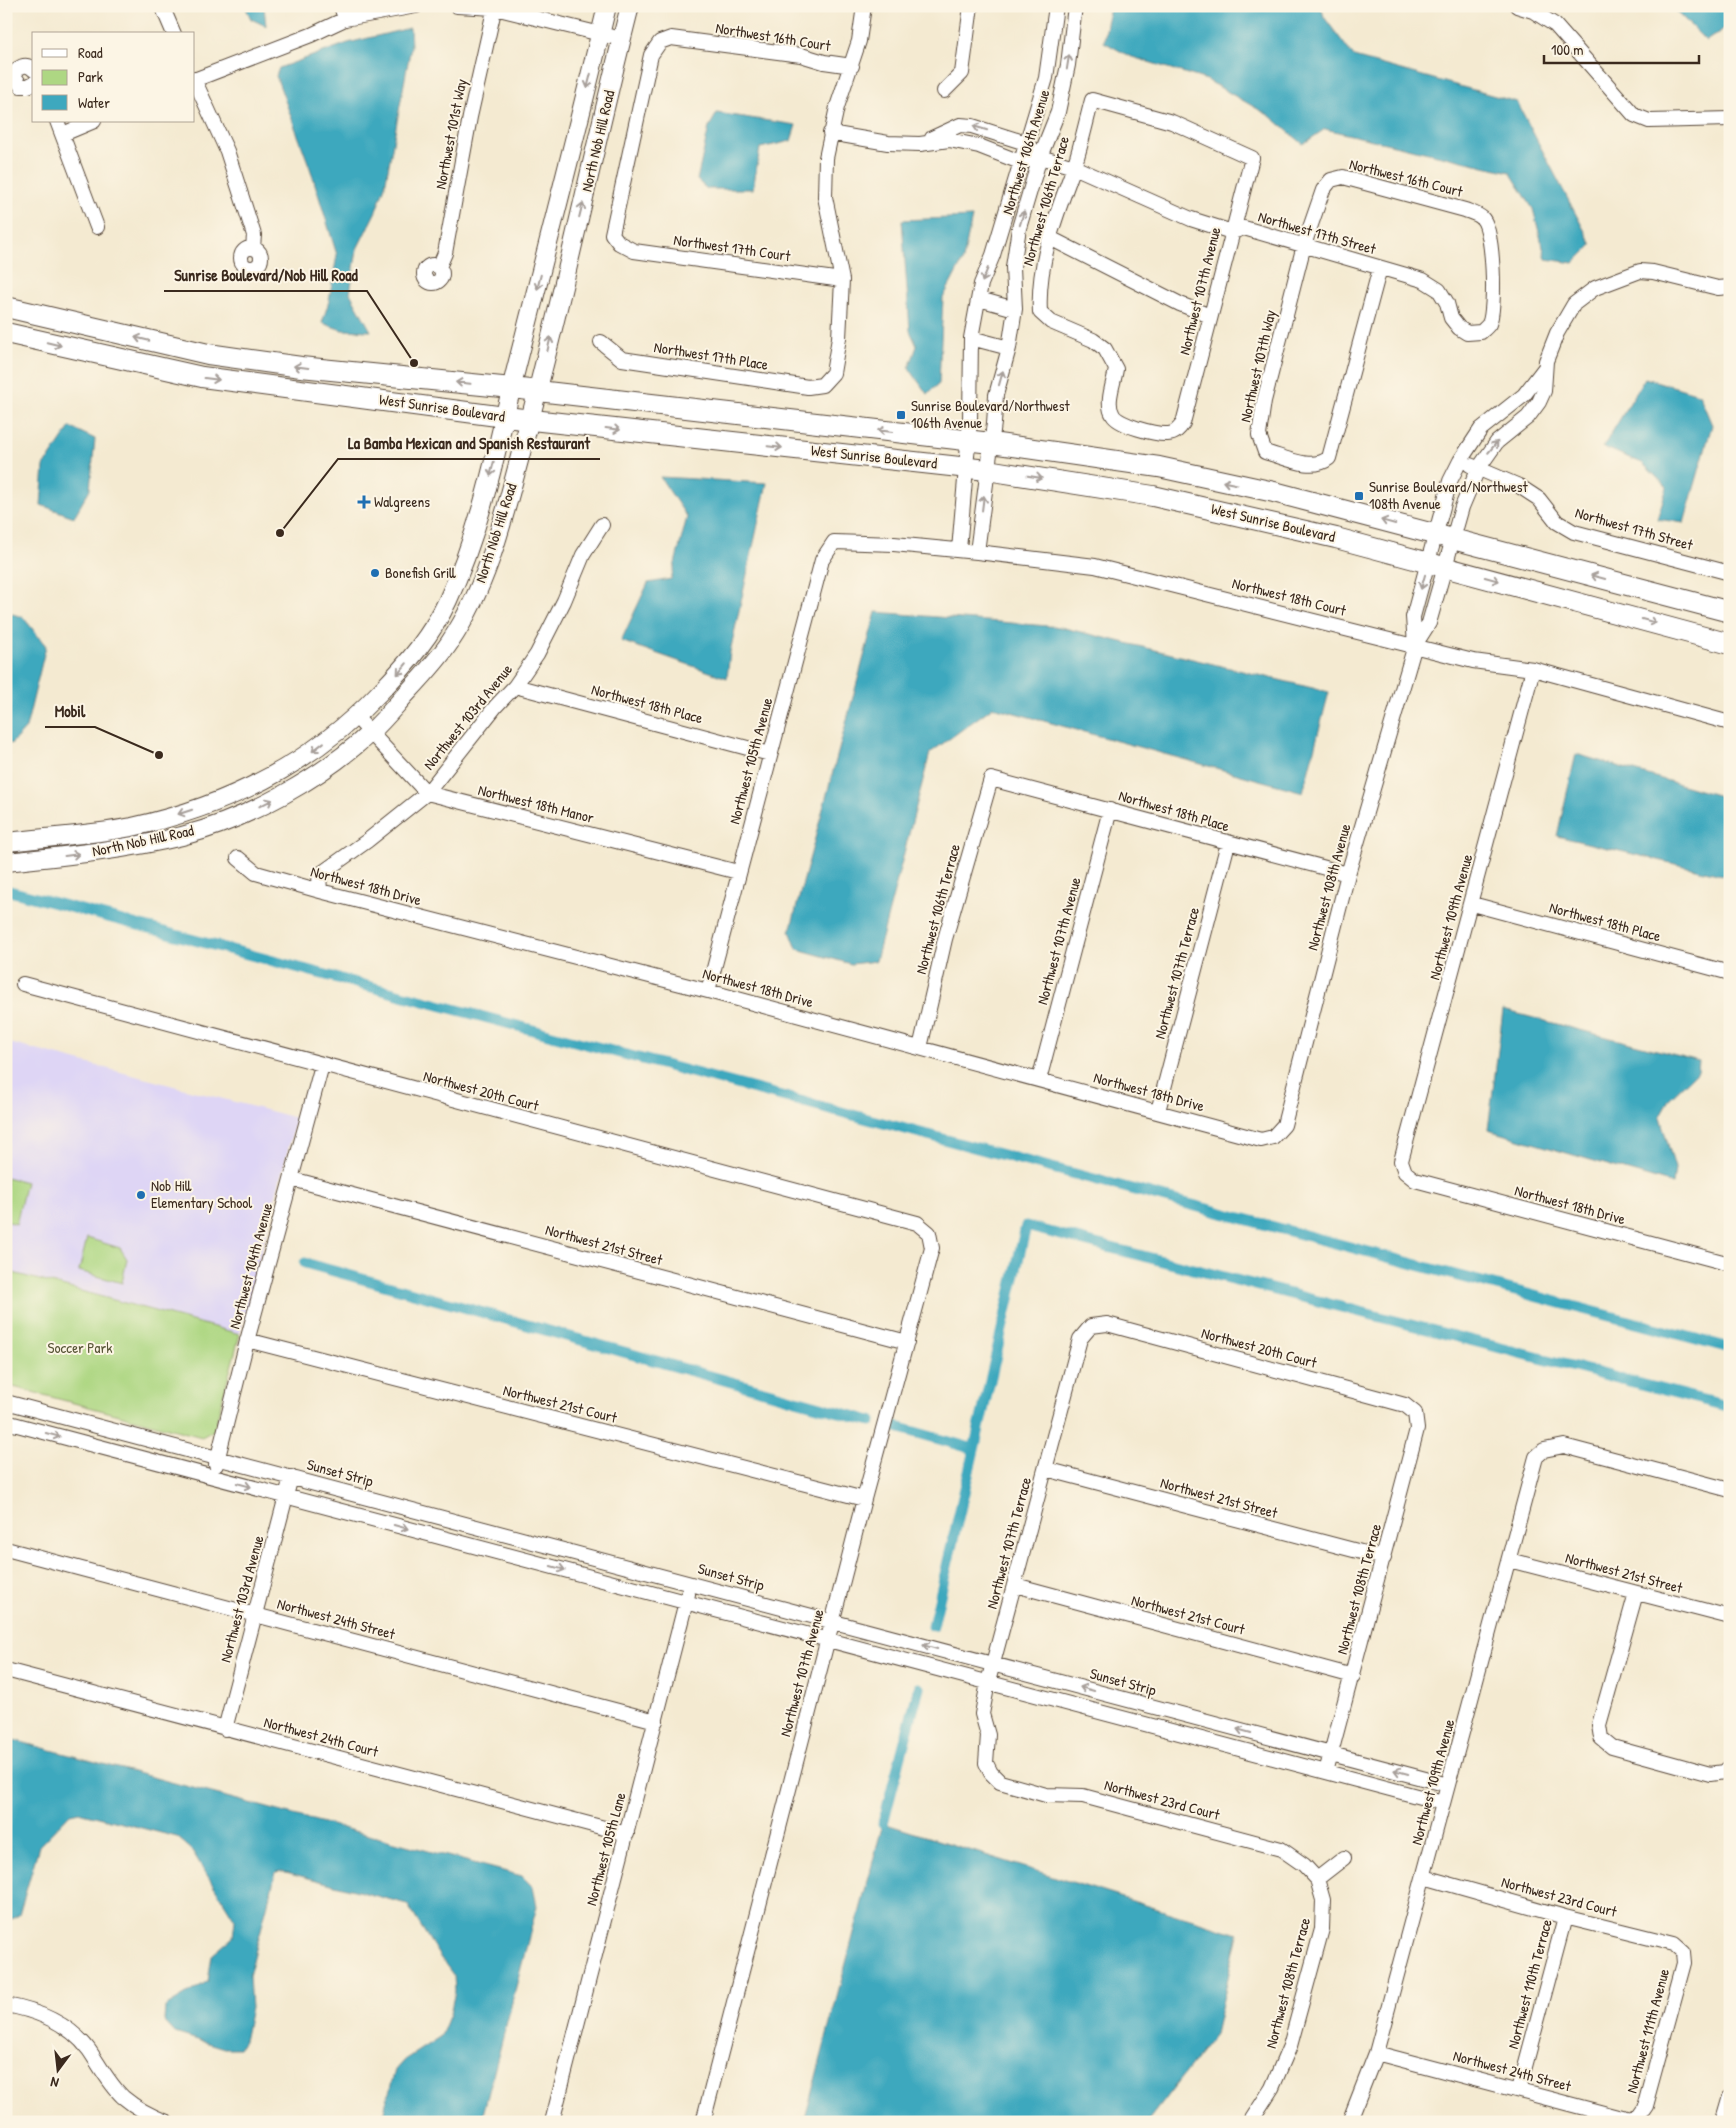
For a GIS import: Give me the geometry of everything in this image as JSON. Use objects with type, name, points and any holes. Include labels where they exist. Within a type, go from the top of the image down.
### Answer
[{"type":"highway","name":"West Sunrise Boulevard","points":[[6,307],[208,354],[301,367],[512,388],[991,443],[1159,467],[1274,492],[1730,612]]},
{"type":"highway","name":"West Sunrise Boulevard","points":[[6,333],[202,377],[530,420],[967,467],[1153,496],[1319,533],[1730,644]]},
{"type":"main road","name":"North Nob Hill Road","points":[[6,842],[130,827],[231,797],[261,783],[309,753],[356,717],[400,672],[432,630],[448,601],[460,571],[487,489],[607,6]]},
{"type":"main road","name":"North Nob Hill Road","points":[[6,862],[115,848],[183,836],[266,803],[321,772],[371,732],[427,671],[450,642],[480,586],[497,539],[538,392],[630,6]]},
{"type":"main road","points":[[1723,2122],[1730,2098]]},
{"type":"street","points":[[162,6],[173,32]]},
{"type":"street","points":[[195,80],[311,35],[343,12],[416,6]]},
{"type":"street","points":[[457,6],[495,7],[621,39]]},
{"type":"street","points":[[842,280],[826,197],[826,158],[836,107],[852,66],[859,41],[864,6]]},
{"type":"street","points":[[944,91],[962,73],[971,6]]},
{"type":"street","name":"Northwest 106th Avenue","points":[[959,550],[967,467],[971,338],[981,284],[993,254],[1046,78],[1056,6]]},
{"type":"street","name":"Northwest 106th Avenue","points":[[977,552],[996,395],[1009,348],[1015,309],[1013,267],[1019,228],[1040,158],[1058,112],[1068,65],[1075,6]]},
{"type":"street","points":[[1517,6],[1533,11],[1555,25],[1634,115],[1649,121],[1730,119]]},
{"type":"street","name":"Northwest 101st Way","points":[[439,267],[445,253],[470,117],[495,7]]},
{"type":"street","name":"Northwest 16th Court","points":[[619,244],[612,234],[651,55],[660,42],[670,38],[680,39],[801,55],[824,62],[852,66]]},
{"type":"street","points":[[32,69],[28,66],[22,66],[17,70],[15,77],[21,86],[28,86],[32,83]]},
{"type":"street","points":[[195,82],[227,151],[254,235],[253,248]]},
{"type":"street","name":"Northwest 106th Terrace","points":[[1177,431],[1167,434],[1124,424],[1113,417],[1109,405],[1116,370],[1105,349],[1093,340],[1051,322],[1040,312],[1039,296],[1042,263],[1067,183],[1074,167],[1092,100],[1172,122],[1252,158]]},
{"type":"street","points":[[57,122],[97,227]]},
{"type":"street","points":[[63,134],[92,122]]},
{"type":"street","points":[[920,144],[960,125],[972,126],[1026,143],[1040,158]]},
{"type":"street","points":[[830,133],[888,143],[920,144],[949,140],[979,146],[1020,162]]},
{"type":"street","name":"Northwest 17th Street","points":[[1020,162],[1040,158],[1074,167],[1191,219],[1232,232],[1244,228],[1423,280],[1439,290],[1447,303],[1451,318],[1459,328],[1468,333],[1481,332]]},
{"type":"street","name":"Northwest 107th Avenue","points":[[1177,431],[1183,424],[1252,158]]},
{"type":"street","name":"Northwest 16th Court","points":[[1331,180],[1343,177],[1483,218],[1487,228],[1493,263],[1492,301],[1489,323],[1481,332]]},
{"type":"street","name":"Northwest 107th Way","points":[[1331,180],[1323,190],[1304,245],[1264,401],[1259,435],[1265,452],[1310,464],[1320,464],[1329,458],[1380,268]]},
{"type":"street","points":[[1050,238],[1180,304],[1210,316]]},
{"type":"street","name":"Northwest 17th Court","points":[[619,244],[634,252],[842,280]]},
{"type":"street","name":"Northwest 108th Avenue","points":[[1273,1136],[1284,1125],[1348,874],[1415,645],[1429,623],[1437,564],[1435,534],[1450,481],[1460,461],[1481,429],[1524,395],[1544,369],[1557,333],[1574,304],[1595,288],[1640,272],[1653,272],[1718,288],[1730,287]]},
{"type":"street","name":"Northwest 17th Place","points":[[601,342],[622,359],[808,387],[822,385],[833,373],[840,338],[842,280]]},
{"type":"street","points":[[979,299],[1015,309]]},
{"type":"street","points":[[971,338],[1009,348]]},
{"type":"street","name":"Northwest 108th Avenue","points":[[1437,564],[1454,540],[1462,507],[1478,469],[1497,442],[1528,416],[1539,402],[1544,391],[1544,369]]},
{"type":"street","name":"Northwest 17th Street","points":[[1460,461],[1519,486],[1539,500],[1557,522],[1574,532],[1730,573]]},
{"type":"street","name":"Northwest 103rd Avenue","points":[[320,891],[319,875],[367,841],[427,793],[496,706],[515,686],[537,654],[564,601],[583,555],[602,525]]},
{"type":"street","name":"Northwest 18th Court","points":[[834,542],[894,544],[1095,566],[1473,661],[1533,670],[1730,723]]},
{"type":"street","name":"Northwest 105th Avenue","points":[[708,991],[822,560],[834,542]]},
{"type":"street","name":"Northwest 109th Avenue","points":[[1405,1172],[1401,1161],[1472,904],[1533,670]]},
{"type":"street","name":"Northwest 18th Place","points":[[515,686],[770,754]]},
{"type":"street","points":[[356,717],[427,793]]},
{"type":"street","name":"Northwest 106th Terrace","points":[[920,1048],[946,939],[991,778]]},
{"type":"street","name":"Northwest 18th Place","points":[[991,778],[1228,844],[1348,874]]},
{"type":"street","name":"Northwest 18th Manor","points":[[427,793],[738,872]]},
{"type":"street","name":"Northwest 107th Avenue","points":[[1040,1080],[1110,810]]},
{"type":"street","name":"Northwest 107th Terrace","points":[[1158,1111],[1228,844]]},
{"type":"street","name":"Northwest 18th Drive","points":[[238,858],[256,873],[320,891],[708,991],[1261,1140],[1273,1136]]},
{"type":"street","name":"Northwest 18th Place","points":[[1472,904],[1730,972]]},
{"type":"street","name":"Northwest 20th Court","points":[[23,984],[917,1223],[929,1233]]},
{"type":"street","name":"Northwest 104th Avenue","points":[[213,1477],[247,1340],[322,1065]]},
{"type":"street","name":"Northwest 18th Drive","points":[[1405,1172],[1415,1180],[1730,1264]]},
{"type":"street","name":"Northwest 21st Street","points":[[292,1179],[907,1342]]},
{"type":"street","name":"Northwest 107th Avenue","points":[[703,2122],[864,1499],[932,1248],[929,1233]]},
{"type":"street","name":"Northwest 20th Court","points":[[1091,1326],[1107,1324],[1405,1405],[1415,1413]]},
{"type":"street","name":"Northwest 107th Terrace","points":[[991,1773],[986,1763],[988,1735],[982,1714],[992,1664],[1015,1585],[1080,1339],[1091,1326]]},
{"type":"street","name":"Northwest 21st Court","points":[[247,1340],[864,1499]]},
{"type":"street","name":"Sunset Strip","points":[[6,1402],[1448,1785]]},
{"type":"street","name":"Northwest 108th Terrace","points":[[1326,1772],[1417,1429],[1415,1413]]},
{"type":"street","points":[[6,1422],[1443,1803]]},
{"type":"street","name":"Northwest 109th Avenue","points":[[1349,2122],[1376,2053],[1536,1457],[1544,1450],[1564,1446],[1730,1490]]},
{"type":"street","name":"Northwest 21st Street","points":[[1046,1469],[1384,1558]]},
{"type":"street","name":"Northwest 103rd Avenue","points":[[225,1729],[291,1477]]},
{"type":"street","name":"Northwest 24th Street","points":[[6,1549],[656,1721]]},
{"type":"street","name":"Northwest 21st Street","points":[[1509,1560],[1730,1617]]},
{"type":"street","name":"Northwest 105th Lane","points":[[552,2122],[691,1584]]},
{"type":"street","name":"Northwest 21st Court","points":[[1015,1585],[1353,1676]]},
{"type":"street","points":[[1636,1592],[1599,1725],[1602,1738],[1612,1747],[1710,1774],[1727,1769]]},
{"type":"street","name":"Northwest 24th Court","points":[[6,1670],[627,1834]]},
{"type":"street","name":"Northwest 23rd Court","points":[[991,1773],[1000,1782],[1046,1794],[1083,1796],[1281,1849],[1304,1865],[1317,1879]]},
{"type":"street","points":[[1317,1879],[1344,1858]]},
{"type":"street","name":"Northwest 23rd Court","points":[[1424,1878],[1565,1917],[1674,1944],[1683,1952]]},
{"type":"street","name":"Northwest 108th Terrace","points":[[1250,2122],[1272,2088],[1290,2046],[1322,1929],[1323,1900],[1317,1879]]},
{"type":"street","name":"Northwest 110th Terrace","points":[[1519,2089],[1565,1917]]},
{"type":"street","name":"Northwest 111th Avenue","points":[[1638,2116],[1644,2106],[1684,1963],[1683,1952]]},
{"type":"street","points":[[6,2005],[41,2014],[60,2023],[88,2049],[110,2083],[124,2097],[140,2109],[167,2122]]},
{"type":"street","name":"Northwest 24th Street","points":[[1376,2053],[1519,2089],[1630,2120],[1638,2116]]},
{"type":"shaded area","name":"Nob Hill Elementary School","points":[[6,1042],[296,1118],[240,1334],[6,1271]]},
{"type":"green space","points":[[6,1177],[26,1182],[16,1224],[6,1221]]},
{"type":"green space","points":[[87,1238],[120,1248],[127,1259],[122,1283],[79,1271]]},
{"type":"green space","name":"Soccer Park","points":[[6,1271],[240,1334],[214,1430],[202,1437],[6,1385]]},
{"type":"water","points":[[245,6],[264,6],[266,26],[251,19]]},
{"type":"water","points":[[1110,6],[1321,6],[1324,17],[1354,57],[1517,102],[1592,245],[1574,263],[1546,259],[1533,209],[1510,172],[1325,129],[1303,144],[1270,116],[1207,80],[1129,56],[1104,42]]},
{"type":"water","points":[[1671,6],[1730,6],[1730,25],[1706,41]]},
{"type":"water","points":[[410,28],[411,46],[385,186],[376,211],[357,249],[350,293],[371,331],[342,330],[322,323],[329,301],[337,255],[310,168],[276,76],[279,68],[348,43]]},
{"type":"water","points":[[717,113],[796,125],[791,141],[760,148],[753,189],[707,189],[697,180],[709,127]]},
{"type":"water","points":[[972,217],[963,260],[943,298],[939,384],[927,394],[909,368],[917,346],[910,331],[902,220]]},
{"type":"water","points":[[1645,378],[1699,394],[1712,425],[1684,523],[1657,519],[1667,487],[1642,463],[1603,447]]},
{"type":"water","points":[[70,427],[95,439],[90,489],[74,517],[41,505],[44,466]]},
{"type":"water","points":[[660,477],[767,483],[730,652],[727,678],[621,641],[648,583],[671,579],[687,517]]},
{"type":"water","points":[[876,612],[1060,627],[1329,692],[1303,792],[993,707],[930,753],[876,961],[851,964],[797,949],[790,931]]},
{"type":"water","points":[[9,613],[23,617],[46,646],[26,728],[11,744],[6,742],[6,623]]},
{"type":"water","points":[[1576,754],[1730,799],[1730,877],[1557,836]]},
{"type":"water","points":[[1503,1010],[1699,1061],[1698,1071],[1669,1099],[1660,1117],[1675,1168],[1673,1184],[1488,1130]]},
{"type":"water","points":[[6,1738],[522,1876],[533,1887],[537,1906],[481,2122],[381,2122],[395,2070],[404,2060],[441,2036],[450,2014],[455,1991],[454,1976],[407,1904],[282,1871],[276,1872],[249,1976],[251,2008],[244,2041],[239,2048],[224,2048],[175,2033],[164,2021],[165,2007],[208,1981],[212,1955],[233,1937],[235,1920],[191,1849],[177,1837],[79,1812],[70,1814],[39,1846],[19,1915],[6,1922]]},
{"type":"water","points":[[883,1823],[1238,1934],[1215,2034],[1147,2122],[804,2122]]},
{"type":"waterway","points":[[6,890],[1730,1348]]},
{"type":"waterway","points":[[933,1626],[1026,1226],[1730,1407]]},
{"type":"waterway","points":[[305,1263],[871,1421]]},
{"type":"waterway","points":[[897,1427],[974,1449]]},
{"type":"waterway","points":[[883,1823],[919,1688]]},
{"type":"place","name":"Sunrise Boulevard/Nob Hill Road","points":[[414,363]]},
{"type":"place","name":"Sunrise Boulevard/Northwest 106th Avenue","points":[[901,415]]},
{"type":"place","name":"Sunrise Boulevard/Northwest 108th Avenue","points":[[1359,496]]},
{"type":"place","name":"Walgreens","points":[[364,502]]},
{"type":"place","name":"La Bamba Mexican and Spanish Restaurant","points":[[280,533]]},
{"type":"place","name":"Bonefish Grill","points":[[375,573]]},
{"type":"place","name":"Mobil","points":[[159,755]]},
{"type":"place","name":"Nob Hill Elementary School","points":[[141,1195]]}]
